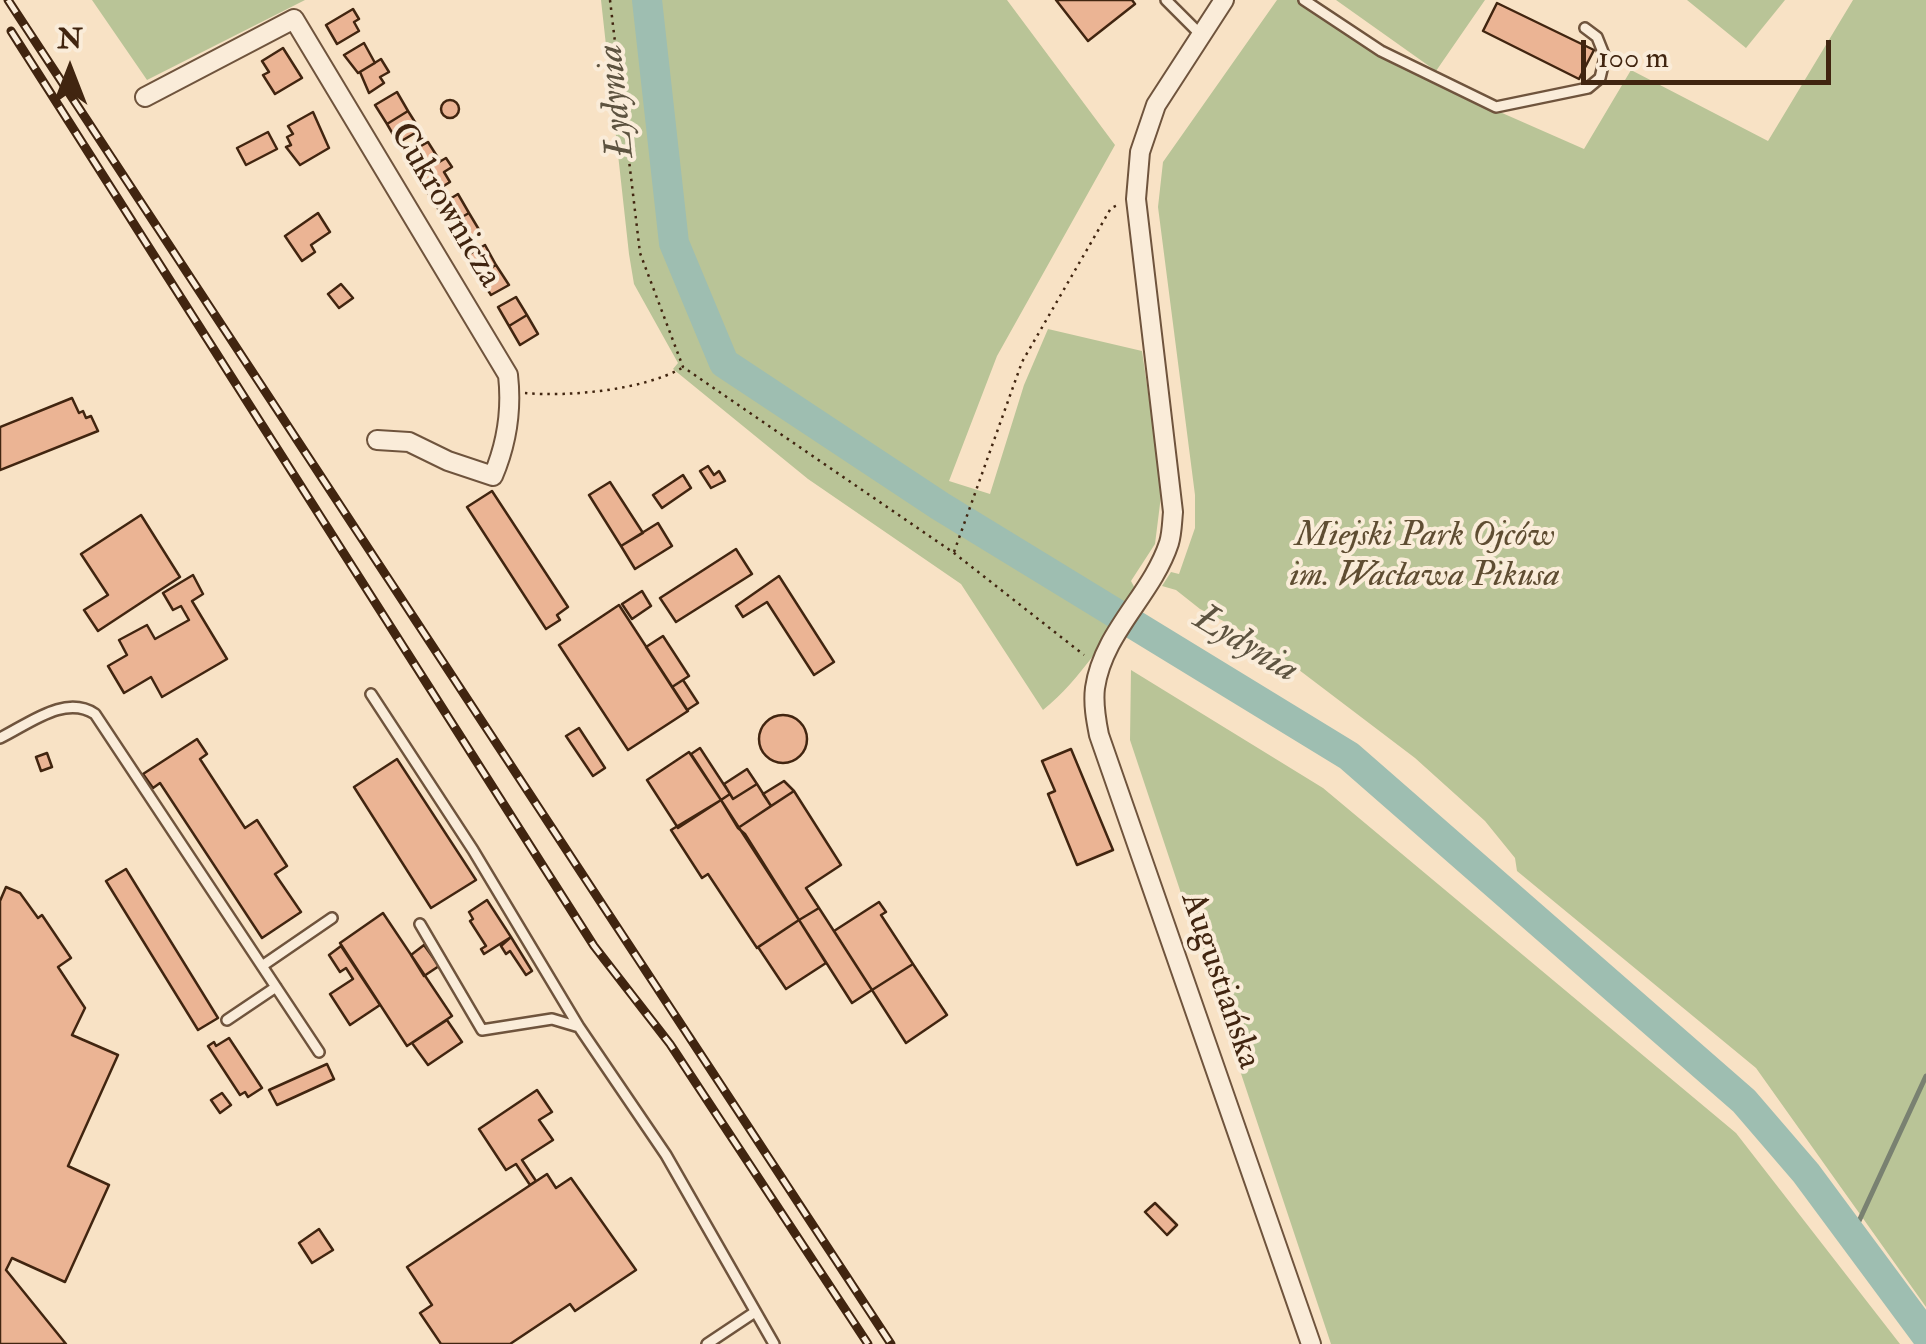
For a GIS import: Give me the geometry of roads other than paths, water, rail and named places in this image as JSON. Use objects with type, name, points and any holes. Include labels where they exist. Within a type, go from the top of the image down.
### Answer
[{"type":"street","points":[[1201,35],[1224,0]]},
{"type":"street","name":"Cukrownicza","points":[[145,98],[294,19],[508,375],[511,399],[503,451],[493,476],[409,442],[377,440]]},
{"type":"street","name":"Augustiańska","points":[[1201,35],[1156,105],[1140,152],[1136,199],[1173,512],[1170,541],[1113,636],[1101,668],[1095,688],[1098,735],[1311,1344]]},
{"type":"lane","points":[[1166,0],[1201,35]]},
{"type":"lane","points":[[1304,0],[1381,51],[1496,107],[1588,88],[1600,78],[1605,57],[1597,37],[1584,28]]},
{"type":"lane","points":[[371,694],[472,850],[579,1027],[666,1155],[774,1344]]},
{"type":"lane","points":[[0,738],[67,705],[83,706],[95,714],[319,1052]]},
{"type":"lane","points":[[262,966],[332,918]]},
{"type":"lane","points":[[420,924],[482,1030],[552,1020],[579,1027]]},
{"type":"lane","points":[[227,1020],[276,987]]},
{"type":"lane","points":[[708,1344],[755,1312]]},
{"type":"waterway","name":"Łydynia","points":[[647,0],[674,243],[724,363],[940,506],[1349,756],[1744,1101],[1806,1173],[1926,1335]]},
{"type":"waterway","points":[[1853,1234],[1926,1076]]},
{"type":"railway","points":[[8,0],[891,1344]]},
{"type":"railway","points":[[11,31],[594,946],[670,1044],[868,1344]]},
{"type":"park label","name":"Miejski Park Ojców im. Wacława Pikusa","points":[[1425,557]]}]
